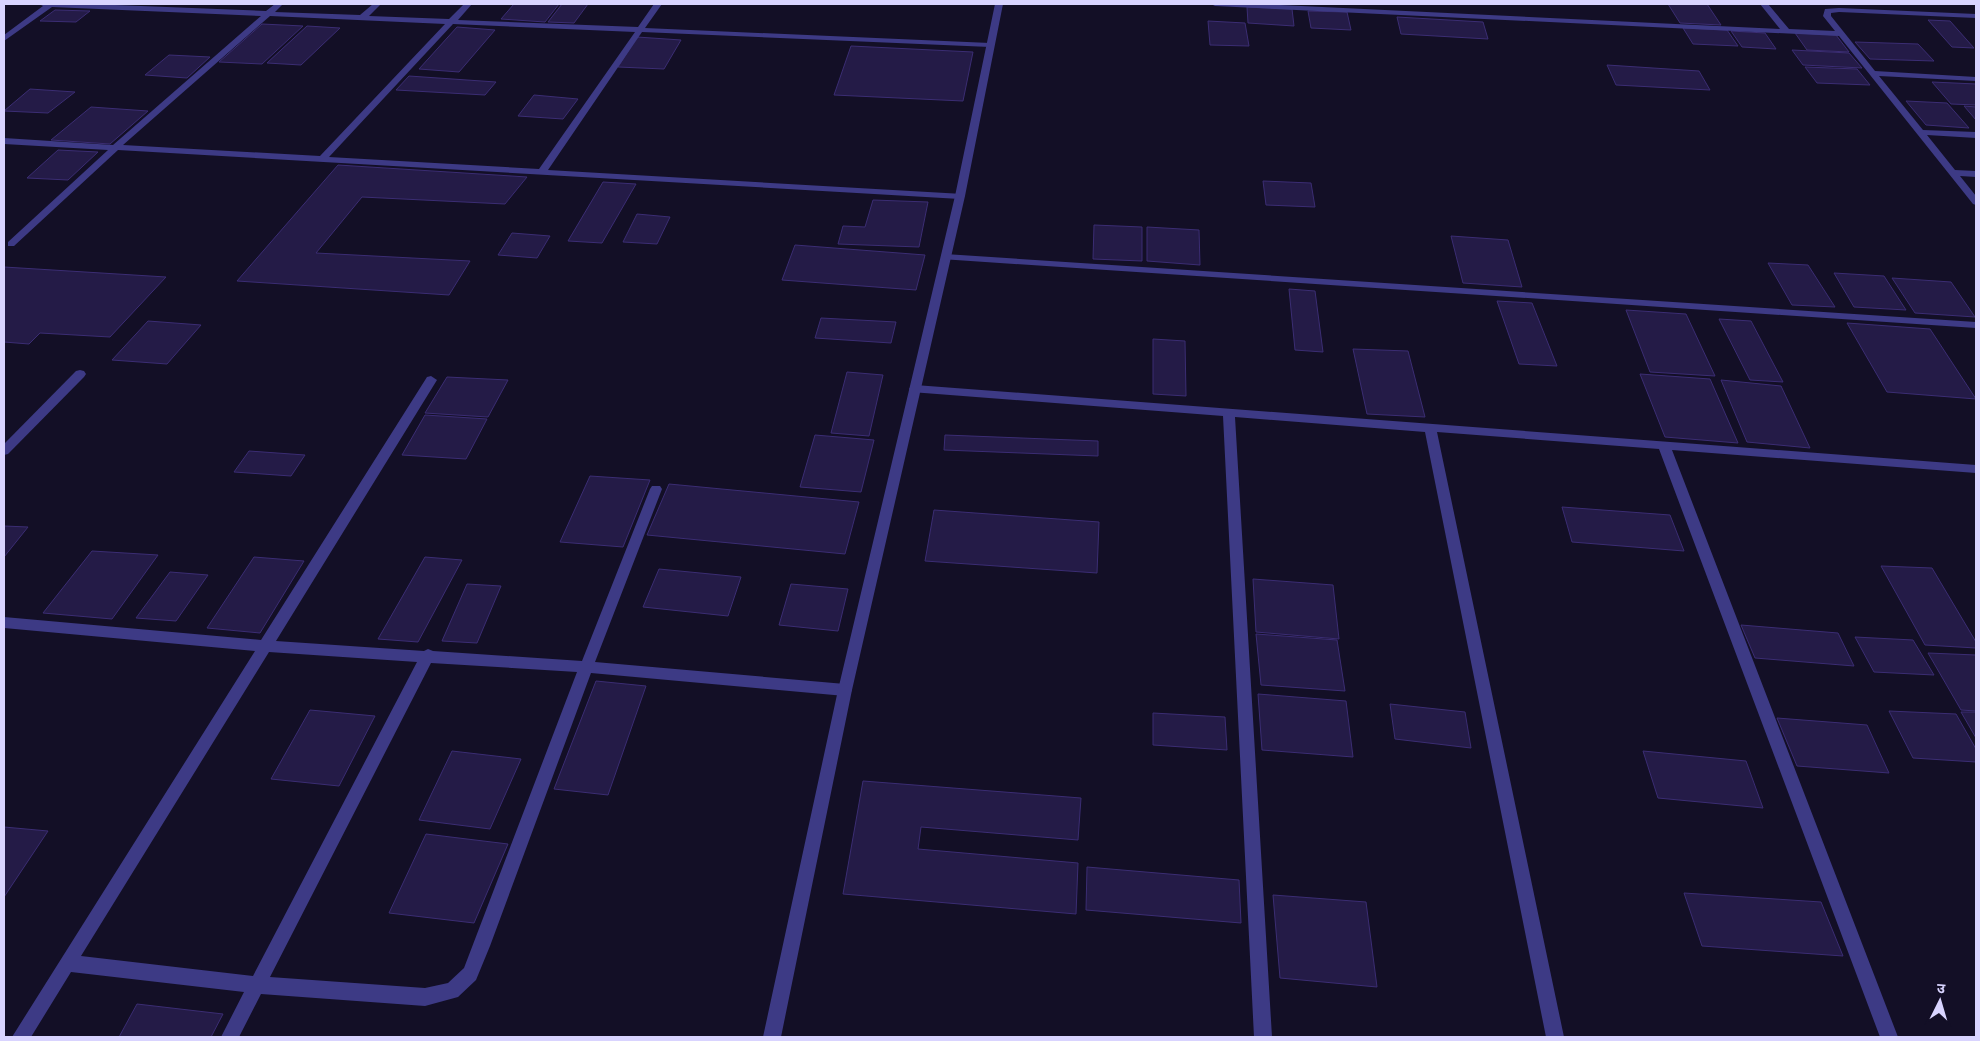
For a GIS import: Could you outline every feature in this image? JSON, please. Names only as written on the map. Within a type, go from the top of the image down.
[{"type":"street","points":[[43,4],[990,45]]},
{"type":"street","points":[[4,39],[51,4]]},
{"type":"street","points":[[11,244],[116,147],[279,4]]},
{"type":"street","points":[[361,19],[377,4]]},
{"type":"street","points":[[323,158],[468,4]]},
{"type":"street","points":[[542,171],[658,4]]},
{"type":"street","points":[[772,1037],[845,690],[960,196],[998,4]]},
{"type":"street","points":[[1215,4],[1842,34]]},
{"type":"street","points":[[1764,4],[1787,32]]},
{"type":"street","points":[[1976,16],[1828,11],[1828,16],[1872,73],[1976,202]]},
{"type":"street","points":[[1872,73],[1976,79]]},
{"type":"street","points":[[1919,132],[1976,135]]},
{"type":"street","points":[[4,141],[960,196]]},
{"type":"street","points":[[1953,173],[1976,174]]},
{"type":"street","points":[[945,257],[1976,325]]},
{"type":"street","points":[[4,451],[80,374]]},
{"type":"street","points":[[21,1037],[431,380]]},
{"type":"street","points":[[915,389],[1976,470]]},
{"type":"street","points":[[1229,412],[1263,1037]]},
{"type":"street","points":[[1430,428],[1555,1037]]},
{"type":"street","points":[[1664,446],[1889,1037]]},
{"type":"street","points":[[67,963],[257,985],[425,997],[452,991],[470,974],[482,946],[586,666],[656,489]]},
{"type":"street","points":[[4,622],[266,646],[586,666],[845,690]]},
{"type":"street","points":[[230,1037],[428,655]]},
{"type":"building","points":[[514,4],[559,4],[545,22],[501,19]]},
{"type":"building","points":[[562,4],[588,4],[574,23],[548,22]]},
{"type":"building","points":[[1668,4],[1707,4],[1721,25],[1680,23]]},
{"type":"building","points":[[1247,7],[1292,9],[1294,26],[1248,23]]},
{"type":"building","points":[[55,10],[90,11],[76,22],[40,21]]},
{"type":"building","points":[[1308,11],[1347,12],[1351,30],[1311,28]]},
{"type":"building","points":[[1397,17],[1483,22],[1488,39],[1401,34]]},
{"type":"building","points":[[1928,20],[1950,21],[1974,48],[1952,47]]},
{"type":"building","points":[[1208,21],[1245,23],[1249,46],[1210,45]]},
{"type":"building","points":[[262,24],[303,26],[262,64],[219,62]]},
{"type":"building","points":[[307,26],[340,28],[301,65],[267,63]]},
{"type":"building","points":[[457,27],[495,30],[459,72],[419,69]]},
{"type":"building","points":[[1683,28],[1727,30],[1738,46],[1693,44]]},
{"type":"building","points":[[1731,31],[1765,33],[1776,49],[1742,47]]},
{"type":"building","points":[[1795,33],[1836,35],[1849,52],[1807,50]]},
{"type":"building","points":[[637,37],[681,40],[664,69],[618,67]]},
{"type":"building","points":[[1855,42],[1918,44],[1934,61],[1870,59]]},
{"type":"building","points":[[851,46],[973,52],[963,101],[834,95]]},
{"type":"building","points":[[1792,50],[1849,53],[1862,68],[1803,65]]},
{"type":"building","points":[[169,55],[210,57],[187,78],[145,75]]},
{"type":"building","points":[[1607,65],[1699,71],[1710,90],[1616,85]]},
{"type":"building","points":[[1805,67],[1857,69],[1870,85],[1817,83]]},
{"type":"building","points":[[409,76],[496,82],[485,95],[396,90]]},
{"type":"building","points":[[1932,82],[1976,84],[1976,105],[1951,104]]},
{"type":"building","points":[[30,89],[75,92],[48,113],[4,111]]},
{"type":"building","points":[[534,95],[578,99],[563,119],[518,116]]},
{"type":"building","points":[[1906,101],[1947,103],[1969,128],[1926,125]]},
{"type":"building","points":[[1964,106],[1976,107],[1976,120]]},
{"type":"building","points":[[91,107],[148,111],[110,144],[51,140]]},
{"type":"building","points":[[58,150],[98,152],[68,180],[27,178]]},
{"type":"building","points":[[338,165],[527,177],[505,204],[362,197],[316,253],[470,261],[449,295],[237,281]]},
{"type":"building","points":[[1263,181],[1311,183],[1315,207],[1266,205]]},
{"type":"building","points":[[603,182],[636,184],[602,243],[568,241]]},
{"type":"building","points":[[873,200],[928,202],[919,247],[838,244],[843,226],[865,227]]},
{"type":"building","points":[[637,214],[670,217],[657,244],[623,242]]},
{"type":"building","points":[[1094,225],[1142,227],[1142,261],[1093,259]]},
{"type":"building","points":[[1147,227],[1199,230],[1200,265],[1147,261]]},
{"type":"building","points":[[512,233],[550,236],[537,258],[498,255]]},
{"type":"building","points":[[1451,236],[1508,240],[1522,287],[1463,283]]},
{"type":"building","points":[[795,245],[925,255],[916,290],[782,280]]},
{"type":"building","points":[[1768,263],[1808,265],[1835,307],[1792,305]]},
{"type":"building","points":[[4,267],[166,277],[110,337],[40,333],[29,344],[4,342]]},
{"type":"building","points":[[1834,273],[1884,276],[1906,310],[1854,307]]},
{"type":"building","points":[[1892,278],[1951,282],[1975,317],[1915,313]]},
{"type":"building","points":[[1289,289],[1315,291],[1323,352],[1295,350]]},
{"type":"building","points":[[1497,301],[1532,303],[1557,366],[1519,364]]},
{"type":"building","points":[[1626,310],[1686,314],[1715,376],[1650,372]]},
{"type":"building","points":[[821,318],[896,322],[891,343],[815,338]]},
{"type":"building","points":[[1719,319],[1751,321],[1783,382],[1750,380]]},
{"type":"building","points":[[148,321],[201,325],[167,364],[112,360]]},
{"type":"building","points":[[1847,323],[1930,329],[1976,399],[1887,392]]},
{"type":"building","points":[[1153,339],[1185,341],[1186,396],[1153,394]]},
{"type":"building","points":[[1353,349],[1408,351],[1425,417],[1367,414]]},
{"type":"building","points":[[847,372],[883,375],[869,436],[831,433]]},
{"type":"building","points":[[1640,374],[1710,379],[1738,443],[1665,437]]},
{"type":"building","points":[[447,377],[508,380],[488,417],[425,413]]},
{"type":"building","points":[[1721,380],[1781,386],[1810,448],[1747,442]]},
{"type":"building","points":[[425,415],[487,419],[466,459],[402,455]]},
{"type":"building","points":[[815,435],[874,440],[861,492],[800,487]]},
{"type":"building","points":[[945,435],[1098,441],[1098,456],[944,450]]},
{"type":"building","points":[[249,451],[305,455],[291,476],[234,472]]},
{"type":"building","points":[[590,476],[650,480],[623,547],[560,542]]},
{"type":"building","points":[[669,484],[859,502],[845,554],[647,535]]},
{"type":"building","points":[[1562,507],[1670,515],[1684,551],[1572,542]]},
{"type":"building","points":[[934,510],[1099,522],[1097,573],[925,561]]},
{"type":"building","points":[[4,526],[28,527],[4,557]]},
{"type":"building","points":[[92,551],[158,555],[112,619],[43,613]]},
{"type":"building","points":[[254,557],[304,561],[260,633],[207,628]]},
{"type":"building","points":[[425,557],[462,560],[418,642],[378,639]]},
{"type":"building","points":[[1881,566],[1932,568],[1976,642],[1976,648],[1925,645]]},
{"type":"building","points":[[659,569],[741,577],[728,616],[643,607]]},
{"type":"building","points":[[170,572],[208,575],[176,621],[136,618]]},
{"type":"building","points":[[1253,579],[1333,585],[1339,639],[1256,632]]},
{"type":"building","points":[[467,584],[501,586],[477,643],[442,641]]},
{"type":"building","points":[[791,584],[848,589],[838,631],[779,625]]},
{"type":"building","points":[[1741,625],[1838,633],[1854,666],[1755,658]]},
{"type":"building","points":[[1256,634],[1337,640],[1345,691],[1261,685]]},
{"type":"building","points":[[1855,637],[1913,640],[1934,675],[1874,672]]},
{"type":"building","points":[[1928,653],[1976,655],[1976,711],[1961,710]]},
{"type":"building","points":[[596,681],[646,686],[608,795],[554,789]]},
{"type":"building","points":[[1258,694],[1346,701],[1353,757],[1262,750]]},
{"type":"building","points":[[1390,704],[1465,712],[1471,748],[1395,739]]},
{"type":"building","points":[[310,710],[375,716],[339,786],[271,779]]},
{"type":"building","points":[[1889,711],[1956,714],[1976,749],[1976,762],[1913,758]]},
{"type":"building","points":[[1961,712],[1976,712],[1976,738]]},
{"type":"building","points":[[1153,713],[1225,717],[1227,750],[1153,745]]},
{"type":"building","points":[[1777,718],[1867,725],[1889,773],[1797,766]]},
{"type":"building","points":[[452,751],[521,759],[490,829],[419,820]]},
{"type":"building","points":[[1643,751],[1746,761],[1763,808],[1658,798]]},
{"type":"building","points":[[863,781],[1081,798],[1078,840],[921,827],[918,849],[1078,863],[1076,914],[843,894]]},
{"type":"building","points":[[4,827],[48,831],[4,897]]},
{"type":"building","points":[[426,834],[508,844],[474,923],[389,913]]},
{"type":"building","points":[[1087,867],[1239,880],[1241,923],[1086,910]]},
{"type":"building","points":[[1684,893],[1821,902],[1843,956],[1702,946]]},
{"type":"building","points":[[1273,895],[1366,902],[1377,987],[1280,978]]},
{"type":"building","points":[[137,1004],[223,1014],[211,1037],[119,1037]]}]
